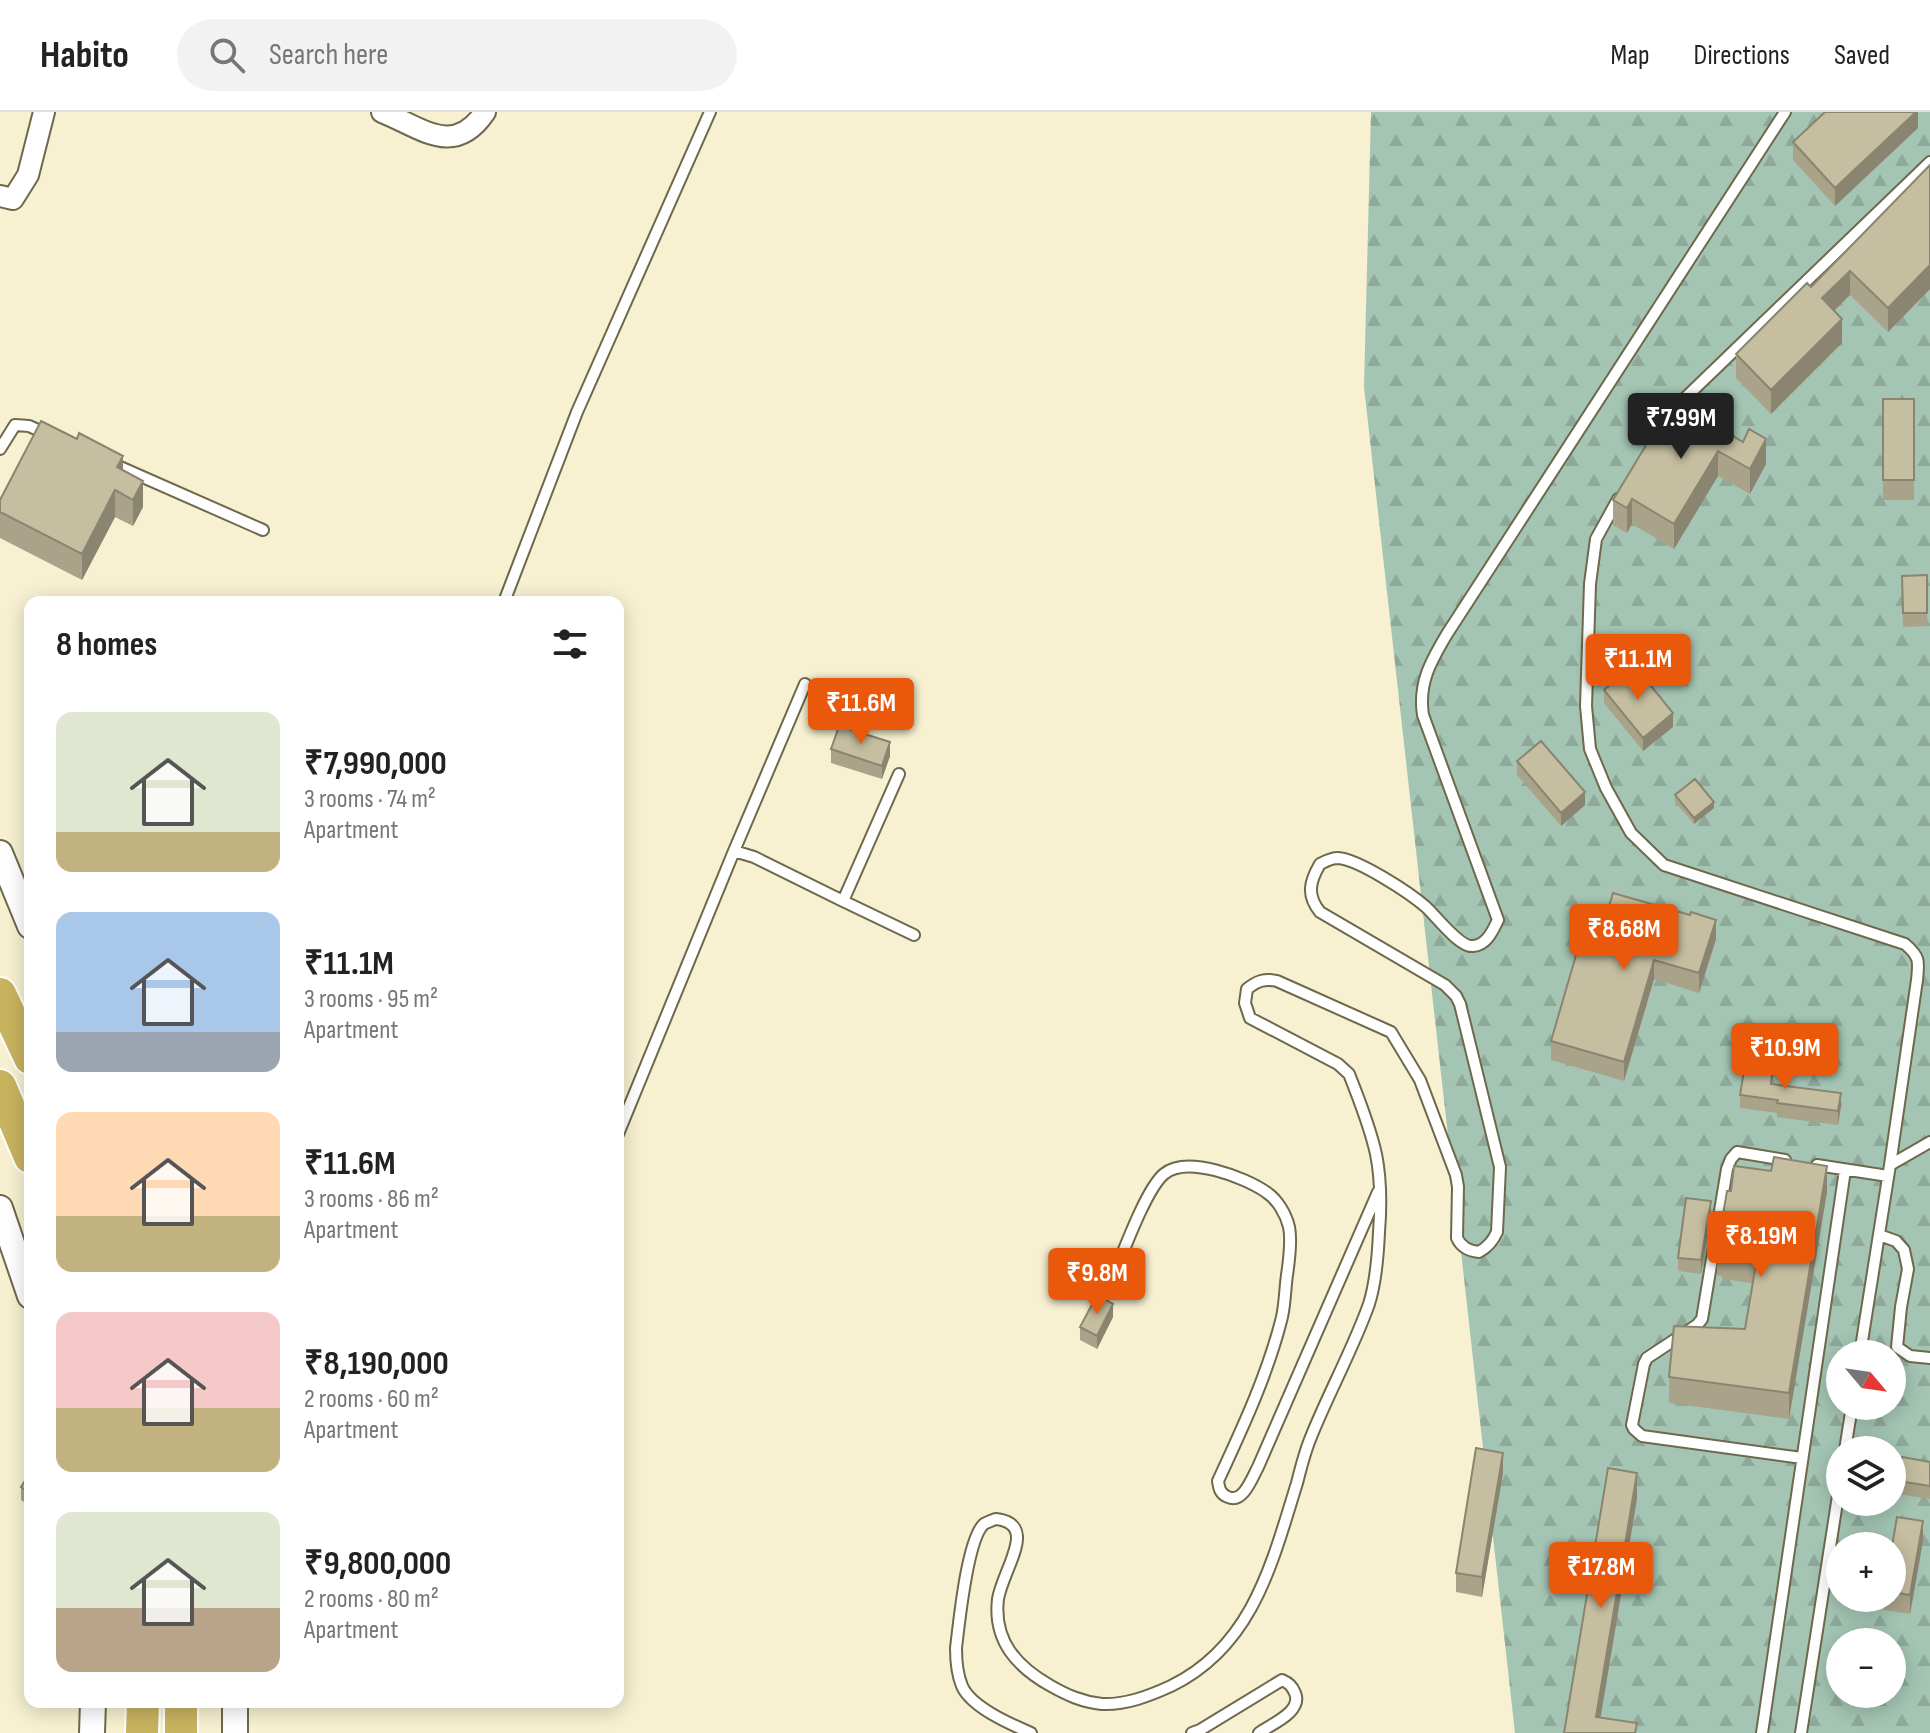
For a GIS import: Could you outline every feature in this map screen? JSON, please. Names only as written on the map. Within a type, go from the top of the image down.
[{"type":"highway","points":[[0,994],[24,1045]]},
{"type":"highway","points":[[0,1086],[24,1143]]},
{"type":"highway","points":[[142,1733],[143,1708]]},
{"type":"highway","points":[[181,1708],[181,1733]]},
{"type":"street","points":[[0,196],[13,199],[28,175],[44,112]]},
{"type":"street","points":[[382,112],[440,138],[453,138],[466,133],[485,112]]},
{"type":"street","points":[[0,853],[24,911]]},
{"type":"street","points":[[0,1208],[24,1278]]},
{"type":"street","points":[[92,1733],[93,1708]]},
{"type":"street","points":[[235,1708],[235,1733]]},
{"type":"lane","points":[[506,596],[577,412],[710,112]]},
{"type":"lane","points":[[1031,1733],[976,1703],[962,1685],[956,1648],[968,1565],[980,1530],[996,1519],[1011,1524],[1016,1530],[1018,1540],[998,1603],[1001,1630],[1013,1657],[1034,1676],[1071,1697],[1099,1704],[1123,1703],[1145,1697],[1190,1677],[1229,1641],[1260,1591],[1272,1565],[1310,1440],[1370,1301],[1379,1233],[1376,1153],[1349,1074],[1338,1064],[1250,1018],[1245,1003],[1247,989],[1255,983],[1271,979],[1391,1032],[1420,1080],[1456,1175],[1459,1242],[1465,1248],[1479,1252],[1489,1245],[1497,1232],[1500,1167],[1456,996],[1445,985],[1320,912],[1313,904],[1311,885],[1320,864],[1342,858],[1379,875],[1423,904],[1463,944],[1472,947],[1481,943],[1494,929],[1498,920],[1423,715],[1421,694],[1428,669],[1463,608],[1785,112]]},
{"type":"lane","points":[[1668,422],[1684,399],[1930,162]]},
{"type":"lane","points":[[0,449],[15,425],[20,424],[64,442]]},
{"type":"lane","points":[[107,461],[263,530]]},
{"type":"lane","points":[[1622,491],[1596,539],[1590,584],[1586,706],[1590,749],[1606,788],[1631,833],[1664,865],[1905,944],[1919,961],[1862,1340]]},
{"type":"lane","points":[[624,1119],[805,684]]},
{"type":"lane","points":[[843,901],[899,774]]},
{"type":"lane","points":[[734,851],[754,857],[914,935]]},
{"type":"lane","points":[[1802,1458],[1642,1436],[1632,1425],[1644,1364],[1647,1358],[1702,1319],[1727,1169],[1737,1152],[1845,1170],[1889,1170],[1930,1142]]},
{"type":"lane","points":[[1113,1277],[1148,1195],[1167,1171],[1200,1166],[1268,1193],[1281,1207],[1289,1228],[1289,1260],[1282,1316],[1262,1379],[1218,1481],[1219,1490],[1233,1499],[1241,1496],[1258,1467],[1379,1190]]},
{"type":"lane","points":[[1762,1733],[1845,1170]]},
{"type":"lane","points":[[1879,1235],[1896,1241],[1904,1250],[1908,1269],[1897,1347],[1910,1356],[1930,1358]]},
{"type":"lane","points":[[1801,1733],[1835,1516]]},
{"type":"lane","points":[[1192,1733],[1282,1680],[1288,1683],[1297,1700],[1294,1709],[1259,1733]]},
{"type":"green space","points":[[1371,112],[1930,112],[1930,1733],[1515,1733],[1364,387]]},
{"type":"building","points":[[1825,112],[1916,112],[1835,188],[1793,142]]},
{"type":"building","points":[[1930,165],[1930,265],[1888,308],[1850,271],[1822,298],[1842,319],[1771,390],[1736,354],[1807,283],[1811,287]]},
{"type":"building","points":[[1883,399],[1914,399],[1914,480],[1883,480]]},
{"type":"building","points":[[1675,401],[1743,442],[1749,429],[1766,439],[1750,469],[1718,451],[1674,524],[1632,499],[1627,508],[1613,500]]},
{"type":"building","points":[[41,421],[77,439],[79,433],[123,456],[117,467],[143,481],[133,500],[115,490],[82,554],[0,512],[0,500]]},
{"type":"building","points":[[1927,575],[1927,613],[1903,613],[1902,576]]},
{"type":"building","points":[[1634,665],[1673,713],[1643,738],[1604,690]]},
{"type":"building","points":[[839,726],[890,742],[882,766],[831,749]]},
{"type":"building","points":[[1541,741],[1585,792],[1561,813],[1517,761]]},
{"type":"building","points":[[1695,779],[1714,802],[1694,818],[1675,795]]},
{"type":"building","points":[[1613,893],[1716,920],[1699,973],[1654,960],[1624,1062],[1551,1041],[1586,921],[1603,926]]},
{"type":"building","points":[[1745,1065],[1773,1069],[1771,1084],[1841,1093],[1838,1111],[1740,1095]]},
{"type":"building","points":[[1774,1157],[1827,1166],[1789,1393],[1669,1377],[1674,1326],[1745,1329],[1757,1258],[1722,1254],[1723,1250],[1717,1250],[1734,1166],[1771,1171]]},
{"type":"building","points":[[1686,1198],[1711,1201],[1701,1260],[1678,1258]]},
{"type":"building","points":[[1097,1295],[1113,1304],[1097,1336],[1080,1327]]},
{"type":"building","points":[[1476,1448],[1503,1453],[1482,1577],[1456,1573]]},
{"type":"building","points":[[1906,1458],[1930,1462],[1930,1486],[1906,1482]]},
{"type":"building","points":[[1608,1468],[1637,1473],[1596,1717],[1637,1723],[1635,1733],[1564,1733]]},
{"type":"building","points":[[1897,1517],[1923,1521],[1910,1595],[1906,1594],[1906,1532],[1894,1532]]}]
